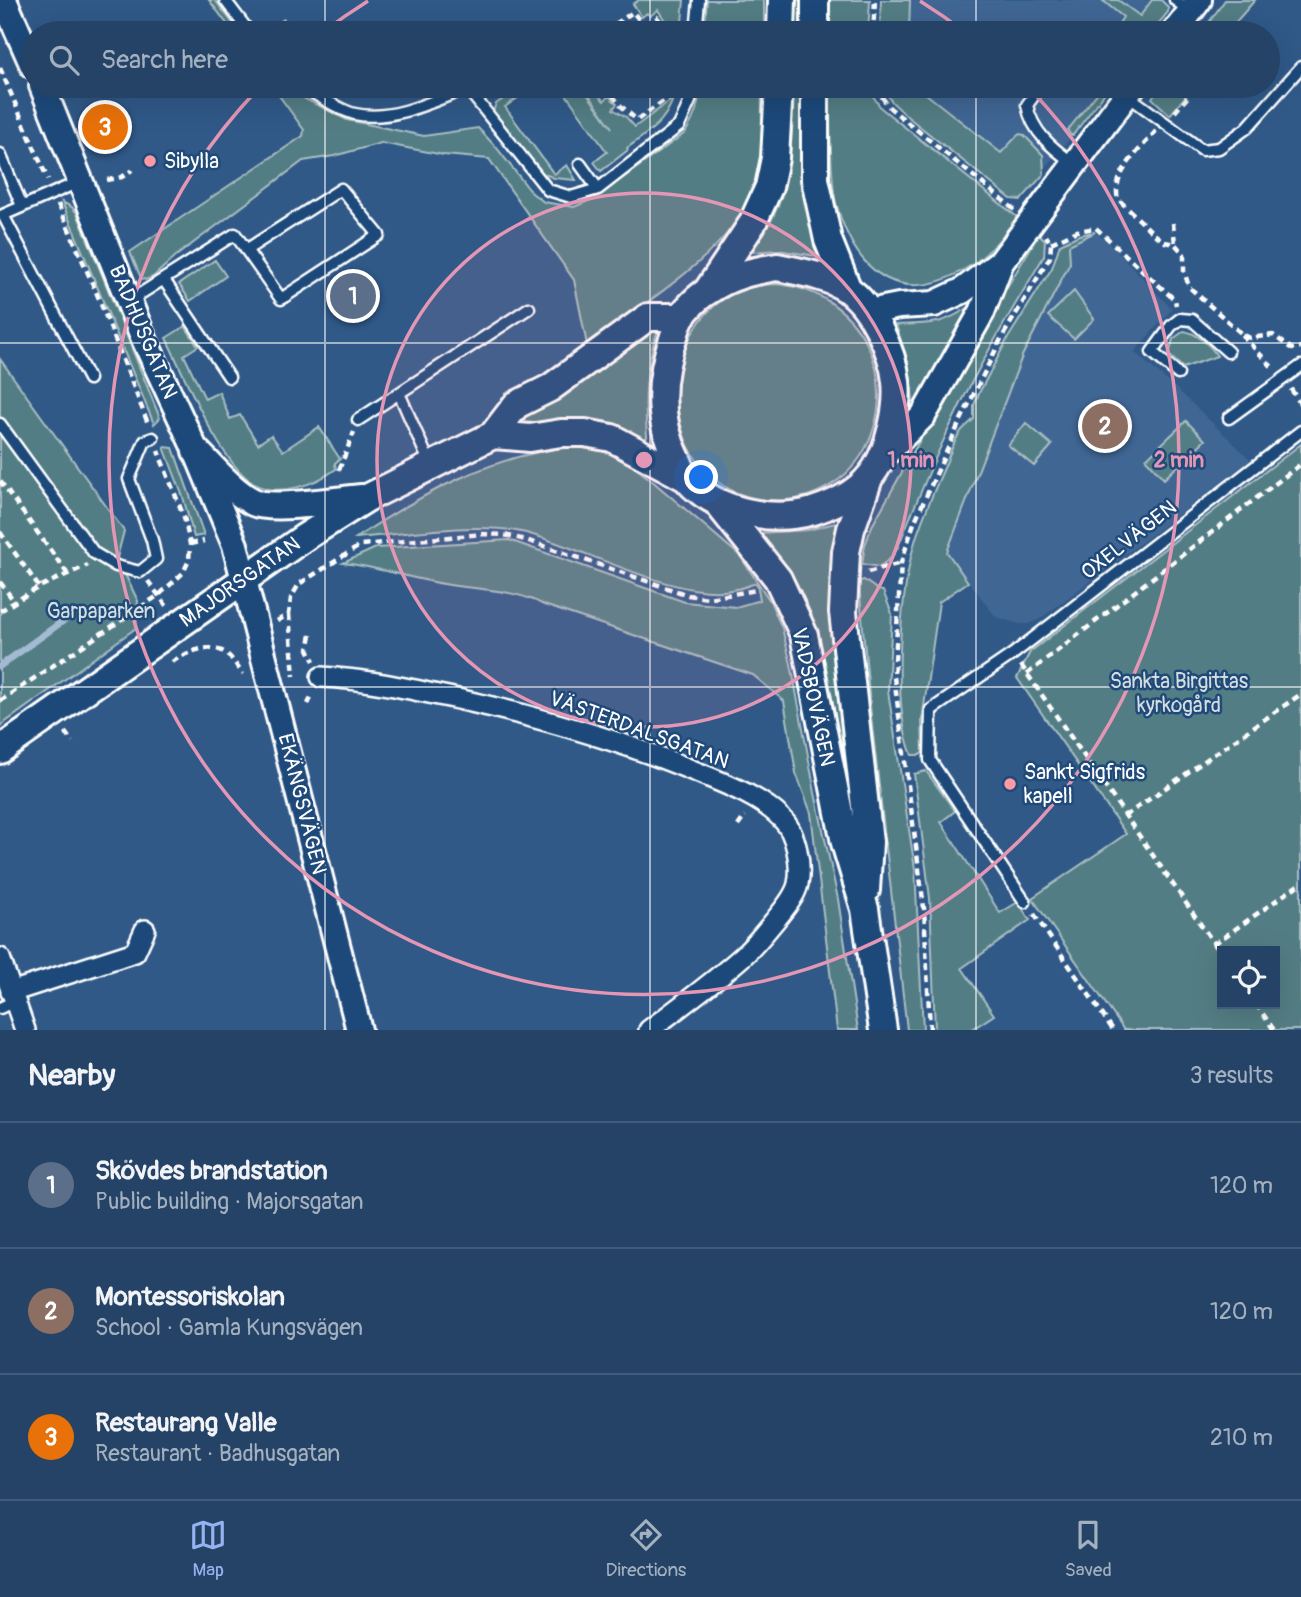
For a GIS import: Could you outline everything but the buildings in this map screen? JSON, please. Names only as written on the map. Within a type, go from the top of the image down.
[{"type":"main road","points":[[781,21],[782,0]]},
{"type":"main road","points":[[815,0],[815,21]]},
{"type":"main road","points":[[707,291],[739,274],[777,267],[814,274],[848,290],[869,312],[887,346],[896,382],[894,414],[886,453],[869,481],[836,504],[798,515],[758,514],[719,505],[686,478],[667,439],[661,397],[667,355],[681,317],[707,291],[752,224],[769,187],[775,158],[778,98]]},
{"type":"main road","points":[[815,98],[815,179],[828,240],[848,290]]},
{"type":"main road","name":"MAJORSGATAN","points":[[0,750],[245,578],[367,498],[430,464],[493,435],[516,405],[550,388],[648,317],[681,317]]},
{"type":"main road","name":"MAJORSGATAN","points":[[493,435],[530,438],[561,433],[585,433],[612,438],[686,478]]},
{"type":"main road","points":[[196,451],[229,484],[255,503],[273,507],[367,498]]},
{"type":"main road","name":"VADSBOVÄGEN","points":[[866,909],[869,842],[843,612],[846,552],[851,529],[869,481]]},
{"type":"main road","name":"VADSBOVÄGEN","points":[[719,505],[778,579],[804,635],[845,843],[866,909],[883,1030]]},
{"type":"street","points":[[4,0],[21,39]]},
{"type":"street","points":[[1180,21],[1188,4]]},
{"type":"street","name":"BADHUSGATAN","points":[[47,98],[144,339],[229,529],[245,578]]},
{"type":"street","points":[[886,453],[923,416],[982,312],[1001,262],[1123,98]]},
{"type":"street","points":[[869,312],[900,306],[934,304],[962,291],[1001,262]]},
{"type":"street","name":"EKÄNGSVÄGEN","points":[[245,578],[359,1030]]},
{"type":"street","name":"VÄSTERDALSGATAN","points":[[321,677],[356,679],[442,695],[577,728],[671,761],[723,783],[782,818],[789,827],[799,869],[795,892],[746,954],[649,1030]]},
{"type":"street","points":[[7,993],[135,952],[145,930]]},
{"type":"street","points":[[0,958],[7,993],[25,1030]]},
{"type":"lane","points":[[225,0],[241,21]]},
{"type":"lane","points":[[697,21],[699,0]]},
{"type":"lane","points":[[1280,91],[1301,67]]},
{"type":"lane","points":[[324,98],[352,113],[369,116],[398,111],[437,98]]},
{"type":"lane","points":[[475,98],[548,190],[571,197],[598,189],[679,126],[690,98]]},
{"type":"lane","points":[[1032,98],[1027,105],[1029,117],[1045,141],[1074,163]]},
{"type":"lane","points":[[1140,98],[1164,123],[1202,150],[1219,148],[1247,128],[1274,98]]},
{"type":"lane","points":[[0,154],[22,206]]},
{"type":"lane","points":[[580,163],[598,189]]},
{"type":"lane","points":[[81,181],[3,215],[89,379]]},
{"type":"lane","points":[[129,301],[235,234],[246,250],[281,299],[379,236],[341,189],[246,250]]},
{"type":"lane","points":[[164,280],[229,377]]},
{"type":"lane","points":[[358,420],[529,308]]},
{"type":"lane","points":[[1178,374],[1152,352],[1171,326],[1180,319],[1192,320],[1228,352]]},
{"type":"lane","points":[[1230,418],[1301,366]]},
{"type":"lane","points":[[399,393],[430,464]]},
{"type":"lane","points":[[0,424],[94,553],[116,566],[140,572],[156,559],[152,540],[129,479],[145,441],[153,438]]},
{"type":"lane","name":"OXELVÄGEN","points":[[1025,902],[930,760],[931,710],[1013,654],[1301,431]]},
{"type":"path","points":[[874,21],[875,0]]},
{"type":"path","points":[[620,21],[633,12],[640,21]]},
{"type":"path","points":[[656,16],[660,21]]},
{"type":"path","points":[[0,68],[97,294],[184,517],[190,544],[189,560],[183,573],[159,595],[0,701]]},
{"type":"path","points":[[616,98],[637,120],[667,98]]},
{"type":"path","points":[[882,98],[890,108],[1021,214]]},
{"type":"path","points":[[1175,244],[1165,242],[1154,234],[1124,206],[1116,191],[1124,170],[1186,98]]},
{"type":"path","points":[[89,134],[109,119]]},
{"type":"path","points":[[107,180],[122,177],[132,170]]},
{"type":"path","points":[[1173,223],[1175,244],[1184,254],[1184,271],[1189,287],[1242,334],[1250,338],[1273,335],[1292,349],[1301,347]]},
{"type":"path","points":[[1051,243],[1077,232],[1096,228],[1175,300],[1180,319]]},
{"type":"path","points":[[930,1030],[924,908],[894,677],[901,564],[914,523],[958,426],[1001,338],[1050,257],[1051,243],[1043,231]]},
{"type":"path","points":[[339,470],[358,420]]},
{"type":"path","points":[[1027,674],[1301,464]]},
{"type":"path","points":[[0,481],[67,573]]},
{"type":"path","points":[[0,532],[39,587]]},
{"type":"path","points":[[282,617],[289,614],[291,598],[299,584],[361,545],[483,534],[526,540],[688,594],[708,598],[758,590]]},
{"type":"path","points":[[190,544],[204,541]]},
{"type":"path","points":[[0,611],[67,573],[105,560]]},
{"type":"path","points":[[864,573],[901,564]]},
{"type":"path","points":[[309,570],[312,576]]},
{"type":"path","points":[[0,582],[14,601]]},
{"type":"path","points":[[159,595],[167,608]]},
{"type":"path","points":[[193,645],[195,649],[210,648],[227,653]]},
{"type":"path","points":[[1013,654],[1217,948]]},
{"type":"path","points":[[1125,816],[1301,694]]},
{"type":"path","points":[[65,731],[72,742]]},
{"type":"path","points":[[1214,944],[1301,883]]},
{"type":"path","points":[[1025,902],[1113,1030]]},
{"type":"path","points":[[1259,1009],[1274,1030]]},
{"type":"shaded area","points":[[910,0],[1102,0],[1124,17],[1123,21],[909,21]]},
{"type":"shaded area","points":[[1118,0],[1152,0],[1141,16]]},
{"type":"shaded area","points":[[931,98],[1093,98],[1068,130],[1070,135],[1073,135],[1044,169],[1043,155],[1024,135],[1017,136],[1001,153]]},
{"type":"shaded area","points":[[1095,232],[1113,247],[1172,309],[1134,352],[1251,460],[1040,619],[1029,624],[1019,624],[996,617],[947,553],[1023,354],[1070,263],[1069,245]]},
{"type":"green space","points":[[209,0],[215,0],[231,21],[225,21]]},
{"type":"green space","points":[[639,0],[684,0],[682,21],[665,21],[658,10],[650,16],[647,13],[642,17],[633,4]]},
{"type":"green space","points":[[707,0],[764,0],[764,21],[705,21]]},
{"type":"green space","points":[[796,0],[802,0],[802,21],[795,21]]},
{"type":"green space","points":[[828,0],[870,0],[869,21],[828,21]]},
{"type":"green space","points":[[881,0],[910,0],[909,21],[880,21]]},
{"type":"green space","points":[[1102,0],[1118,0],[1140,16],[1152,0],[1161,0],[1168,7],[1168,12],[1161,21],[1120,21],[1123,17]]},
{"type":"green space","points":[[1225,0],[1255,0],[1237,21],[1210,21]]},
{"type":"green space","points":[[281,98],[304,98],[347,120],[424,136],[478,128],[532,193],[544,202],[574,207],[595,198],[685,133],[699,98],[762,98],[759,167],[752,193],[740,215],[724,237],[680,278],[587,345],[574,280],[489,159],[444,155],[381,143],[303,161],[176,256],[153,277],[145,280],[141,278],[130,252],[303,136],[304,130]]},
{"type":"green space","points":[[504,98],[518,98],[505,107],[554,174],[567,165],[576,180],[554,178],[542,173],[493,111],[496,104]]},
{"type":"green space","points":[[569,98],[590,98],[612,128],[591,98],[601,98],[604,101],[611,98],[617,104],[613,109],[635,127],[673,98],[659,123],[601,171],[594,162],[607,152]]},
{"type":"green space","points":[[794,98],[803,98],[823,257],[777,250],[753,252],[751,249],[768,226],[780,202],[792,136]]},
{"type":"green space","points":[[829,98],[874,98],[881,108],[1017,217],[986,254],[973,264],[948,278],[925,284],[905,284],[887,278],[870,267],[857,250],[845,229],[835,199]]},
{"type":"green space","points":[[889,98],[931,98],[1001,153],[1017,136],[1024,135],[1043,155],[1044,174],[1021,200],[1011,199]]},
{"type":"green space","points":[[1093,98],[1101,98],[1073,135],[1070,135],[1068,130]]},
{"type":"green space","points":[[1152,98],[1184,98],[1170,115]]},
{"type":"green space","points":[[62,202],[77,213],[160,418],[154,424]]},
{"type":"green space","points":[[1095,232],[1069,245],[1070,263],[1023,354],[947,552],[968,582],[939,602],[922,720],[923,752],[920,755],[912,755],[905,733],[902,707],[900,647],[910,560],[919,529],[957,438],[974,419],[974,405],[979,393],[1008,338],[1052,268],[1060,244],[1079,235]]},
{"type":"green space","points":[[1039,234],[1045,240],[1044,256],[958,409],[897,549],[891,558],[879,567],[862,564],[872,526],[983,327]]},
{"type":"green space","points":[[215,260],[226,276],[190,301],[179,284]]},
{"type":"green space","points":[[773,284],[804,290],[830,302],[851,321],[867,344],[876,370],[879,398],[874,428],[861,456],[847,473],[818,492],[786,500],[742,495],[710,475],[688,445],[678,409],[679,372],[691,336],[713,307],[747,288]]},
{"type":"green space","points":[[1074,291],[1094,319],[1074,339],[1048,316]]},
{"type":"green space","points":[[971,308],[914,408],[908,363],[896,325],[941,321]]},
{"type":"green space","points":[[185,326],[198,346],[184,355],[205,399],[219,392],[230,419],[240,415],[258,444],[271,435],[283,451],[319,427],[340,459],[335,463],[336,469],[308,484],[275,490],[255,484],[242,473],[216,439],[166,338]]},
{"type":"green space","points":[[656,327],[658,330],[646,383],[645,439],[606,424],[529,426],[523,422],[523,416]]},
{"type":"green space","points":[[1184,331],[1203,340],[1217,356],[1183,368],[1169,355],[1173,339]]},
{"type":"green space","name":"Garpaparken","points":[[0,359],[124,531],[117,558],[138,601],[136,628],[0,726]]},
{"type":"green space","points":[[1186,421],[1205,440],[1164,479],[1146,459]]},
{"type":"green space","points":[[1026,423],[1052,445],[1034,466],[1008,445]]},
{"type":"green space","name":"Sankta Birgittas kyrkogård","points":[[1301,444],[1301,1030],[1124,1030],[1032,898],[1126,834],[1017,678],[1030,652]]},
{"type":"green space","points":[[164,447],[173,448],[204,535],[194,537],[183,497]]},
{"type":"green space","points":[[574,447],[599,450],[622,458],[650,479],[740,556],[770,601],[782,628],[791,664],[838,899],[858,1030],[837,1030],[811,813],[796,773],[784,701],[753,675],[521,596],[444,584],[343,563],[376,548],[509,540],[685,602],[736,607],[760,600],[757,583],[731,590],[709,591],[684,587],[657,580],[526,533],[464,528],[356,538],[406,506],[460,478],[516,458]]},
{"type":"green space","points":[[835,523],[839,527],[830,569],[830,614],[853,817],[849,810],[831,690],[816,630],[792,575],[759,533],[808,530]]},
{"type":"green space","points":[[864,580],[883,591],[892,614],[888,691],[915,869],[923,1030],[907,1030],[871,716],[860,595],[860,581]]},
{"type":"green space","points":[[926,771],[955,811],[941,822],[1000,913],[1018,902],[1030,920],[962,968],[994,1015],[971,1030],[935,1030],[930,898],[914,774]]},
{"type":"waterway","points":[[0,666],[70,616]]},
{"type":"place","name":"Restaurang Valle","points":[[105,127]]},
{"type":"place","name":"Sibylla","points":[[150,161]]},
{"type":"place","name":"Skövdes brandstation","points":[[353,296]]},
{"type":"place","name":"Montessoriskolan","points":[[1105,426]]},
{"type":"place","name":"Sankt Sigfrids kapell","points":[[1010,784]]}]
